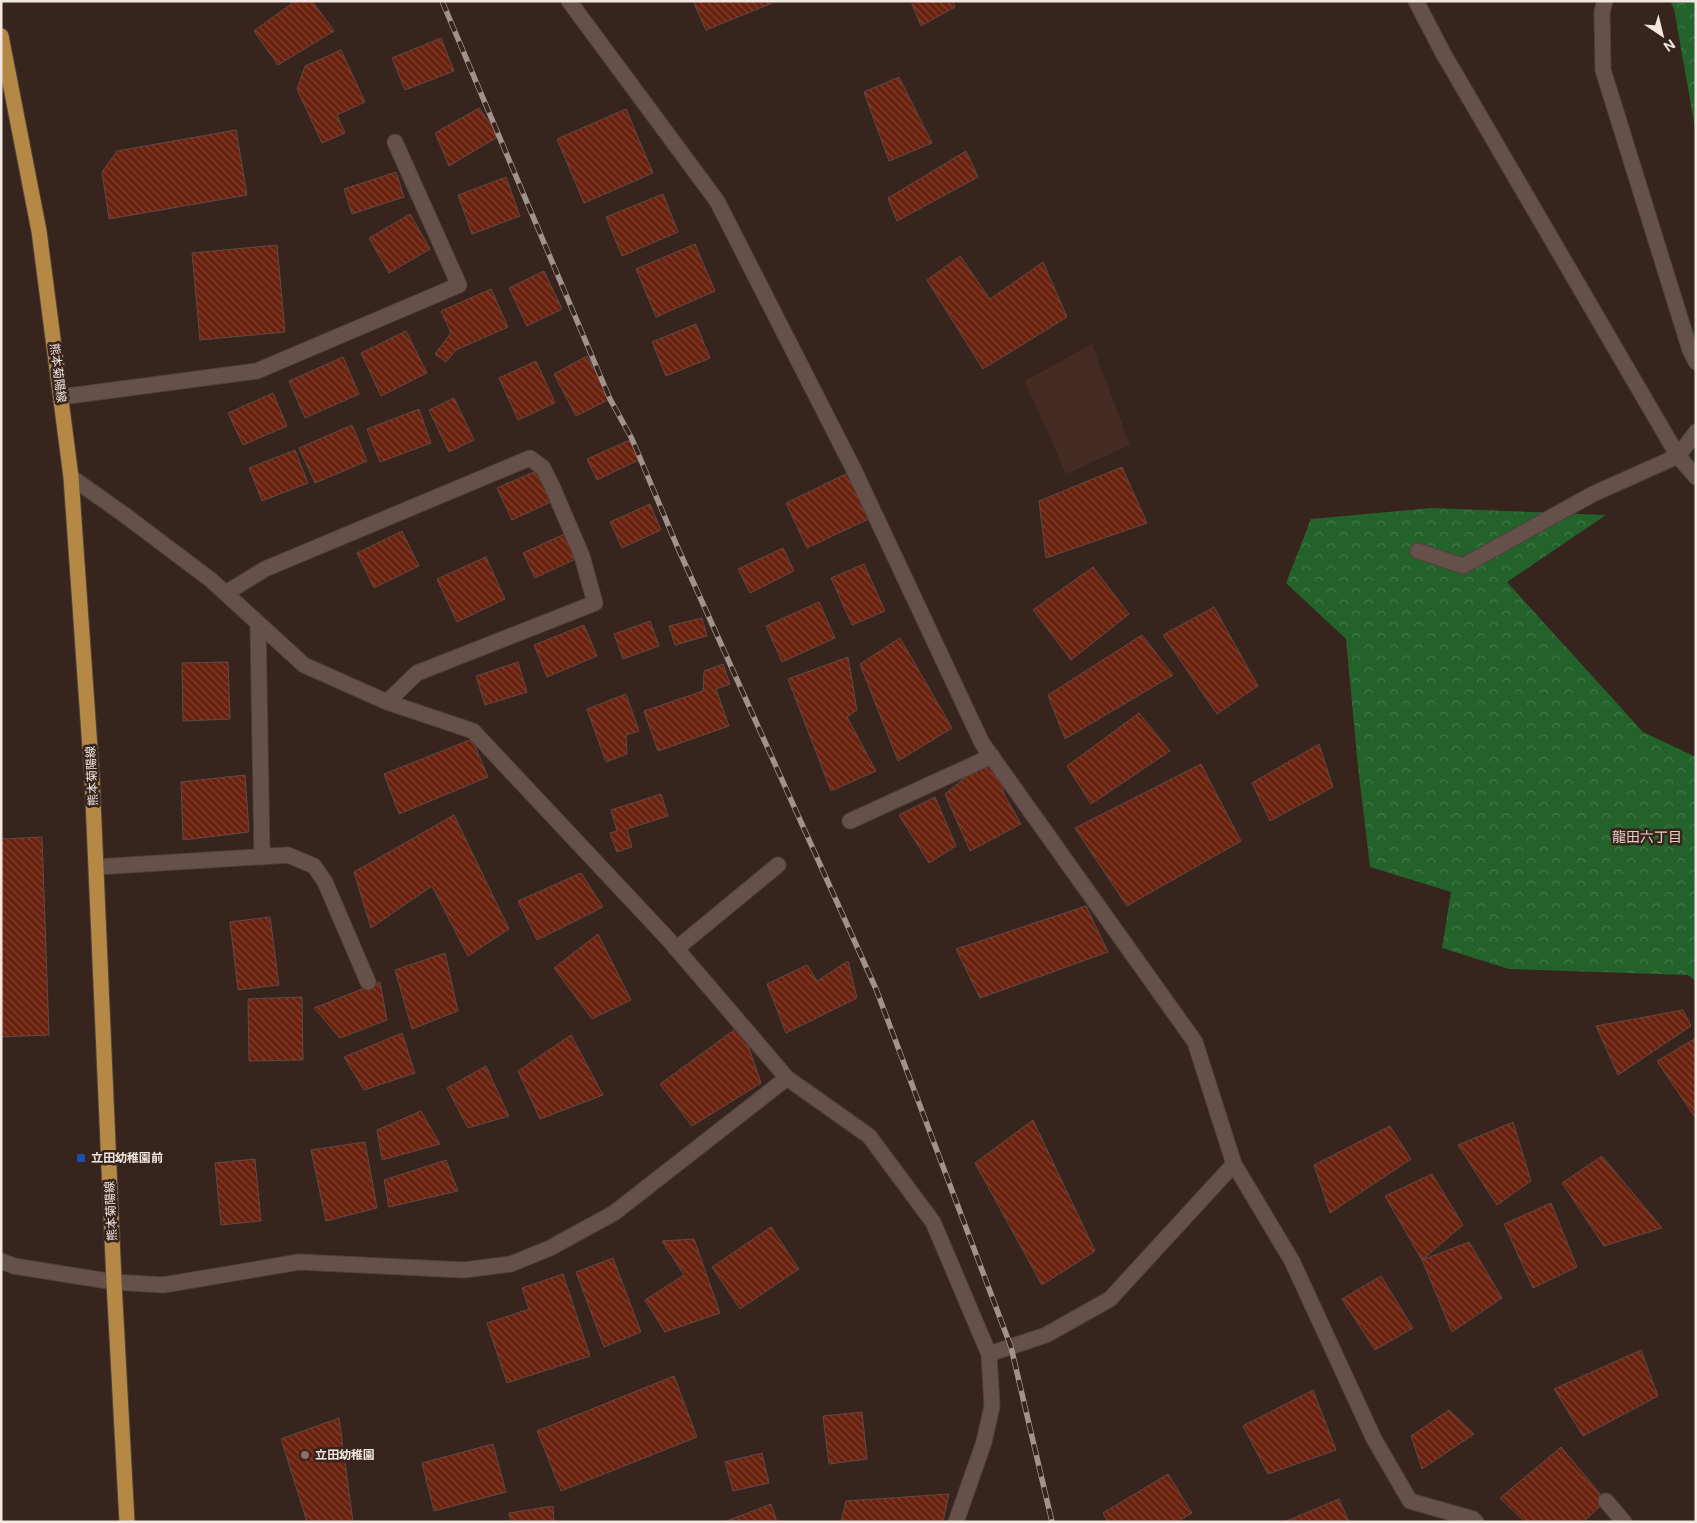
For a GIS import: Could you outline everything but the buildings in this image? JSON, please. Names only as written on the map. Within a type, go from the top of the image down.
[{"type":"main road","name":"熊本菊陽線","points":[[1,36],[39,231],[71,477],[92,777],[114,1282],[127,1522]]},
{"type":"street","points":[[569,1],[717,201],[854,470],[982,743],[1195,1042],[1234,1164],[1292,1261],[1374,1439],[1410,1502],[1442,1509],[1473,1519],[1476,1522]]},
{"type":"street","points":[[1416,1],[1443,53],[1678,456],[1696,477]]},
{"type":"street","points":[[1605,1],[1602,12],[1603,70],[1690,350],[1696,362]]},
{"type":"street","points":[[61,397],[257,371],[459,285],[395,142]]},
{"type":"street","points":[[1418,551],[1463,566],[1593,494],[1678,456],[1696,432]]},
{"type":"street","points":[[226,593],[265,569],[530,458],[543,468],[552,486],[582,556],[595,603],[417,673],[387,702]]},
{"type":"street","points":[[71,477],[211,580],[304,665],[387,702],[472,731],[676,949],[787,1078],[869,1136],[933,1222],[989,1354],[992,1406],[984,1442],[956,1522]]},
{"type":"street","points":[[258,624],[262,857]]},
{"type":"street","points":[[850,820],[992,756]]},
{"type":"street","points":[[96,866],[288,855],[314,866],[325,882],[368,982]]},
{"type":"street","points":[[676,949],[778,865]]},
{"type":"street","points":[[1,1261],[14,1266],[114,1282],[163,1285],[299,1262],[464,1270],[511,1264],[550,1248],[614,1213],[787,1078]]},
{"type":"street","points":[[989,1354],[1046,1335],[1110,1298],[1234,1164]]},
{"type":"street","points":[[1606,1501],[1624,1522]]},
{"type":"shaded area","points":[[1092,344],[1130,445],[1066,474],[1025,381]]},
{"type":"green space","points":[[1670,1],[1696,1],[1696,134],[1674,9]]},
{"type":"green space","points":[[1432,508],[1606,515],[1507,582],[1643,732],[1696,757],[1696,981],[1688,975],[1509,969],[1442,948],[1451,892],[1370,867],[1346,639],[1286,583],[1311,519]]},
{"type":"railway","points":[[442,1],[610,399],[632,439],[677,546],[876,989],[1011,1347],[1052,1522]]},
{"type":"place","name":"立田幼稚園前","points":[[81,1158]]},
{"type":"place","name":"立田幼稚園","points":[[305,1455]]},
{"type":"district","name":"龍田六丁目","points":[[1647,837]]}]
